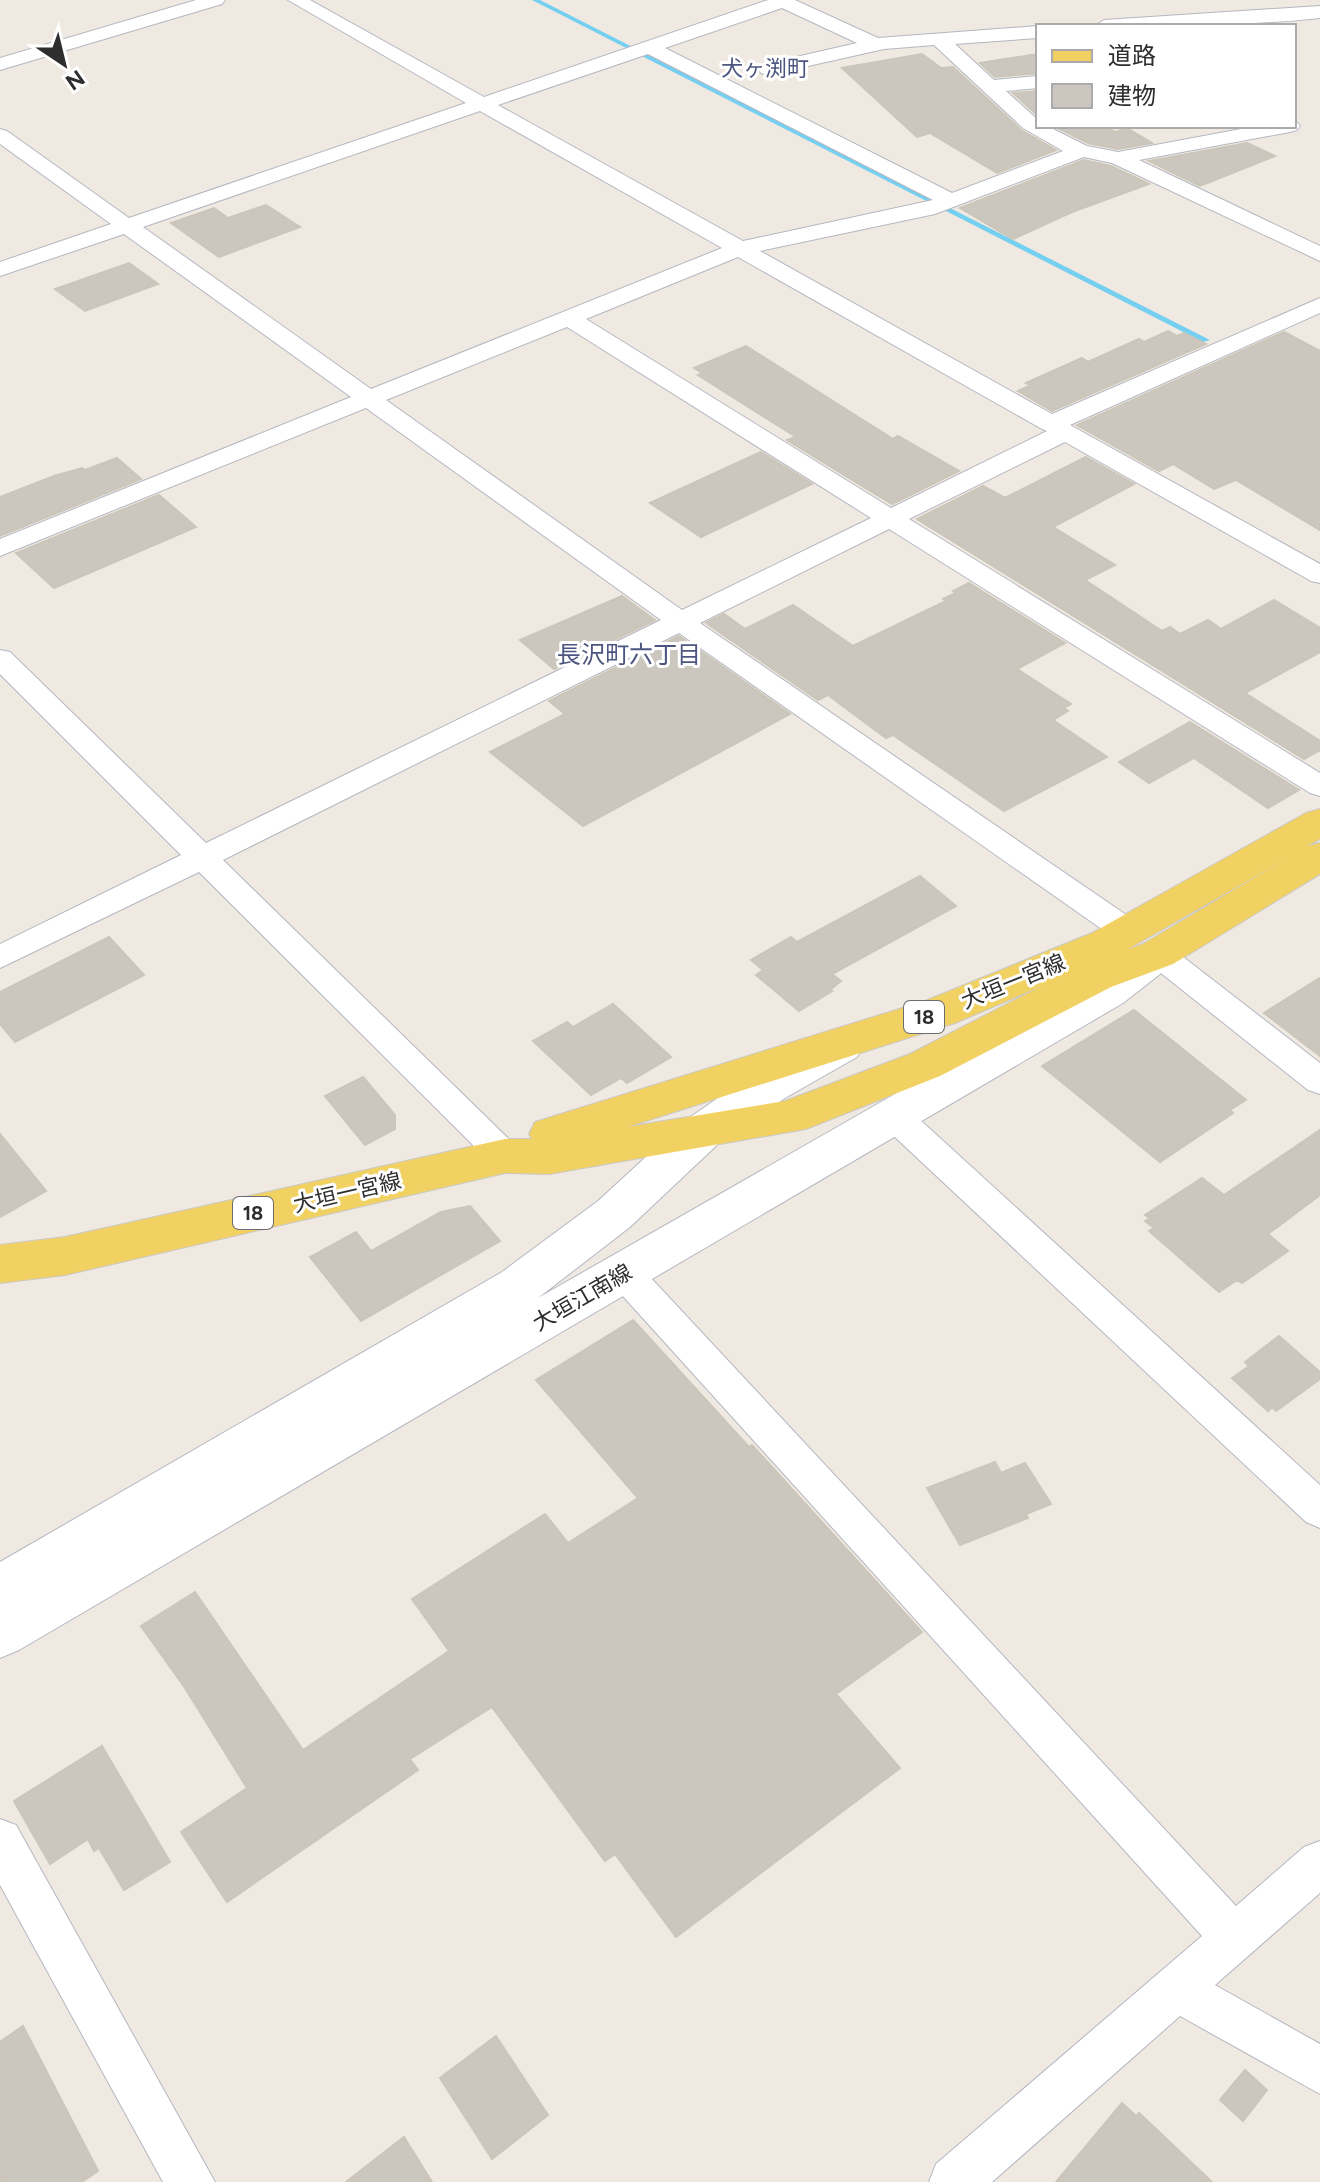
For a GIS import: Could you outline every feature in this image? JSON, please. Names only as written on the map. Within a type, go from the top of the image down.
[{"type":"main road","name":"大垣一宮線","points":[[0,1264],[65,1256],[505,1156],[549,1157],[790,1117],[925,1065],[1096,977],[1320,822]]},
{"type":"main road","name":"大垣一宮線","points":[[505,1156],[540,1138],[940,1012],[1107,943],[1143,943],[1320,856]]},
{"type":"main road","name":"大垣江南線","points":[[0,1633],[1108,992],[1143,943]]},
{"type":"main road","name":"大垣江南線","points":[[0,1590],[519,1286],[614,1214],[702,1132],[769,1086],[857,1038]]},
{"type":"street","points":[[0,64],[216,0]]},
{"type":"street","points":[[297,0],[1320,575]]},
{"type":"street","points":[[1237,0],[1249,22]]},
{"type":"street","points":[[0,269],[782,1],[877,45]]},
{"type":"street","points":[[1176,24],[1249,22],[1316,15]]},
{"type":"street","points":[[768,69],[877,45],[1036,32]]},
{"type":"street","points":[[939,39],[1030,124],[1054,140],[1082,151],[1118,158],[1320,254]]},
{"type":"street","points":[[649,47],[952,201]]},
{"type":"street","points":[[989,86],[1036,82]]},
{"type":"street","points":[[1118,158],[1281,128]]},
{"type":"street","points":[[0,135],[680,621],[1143,943],[1320,1081]]},
{"type":"street","points":[[0,548],[738,249],[952,201],[1082,151]]},
{"type":"street","points":[[0,957],[887,518],[1058,428],[1320,305]]},
{"type":"street","points":[[567,317],[1320,786]]},
{"type":"street","points":[[0,658],[505,1156]]},
{"type":"street","points":[[894,1116],[1320,1510]]},
{"type":"street","points":[[624,1273],[1234,1937]]},
{"type":"street","points":[[0,1841],[190,2182]]},
{"type":"street","points":[[954,2182],[1320,1863]]},
{"type":"street","points":[[1179,1985],[1200,2003],[1320,2070]]},
{"type":"building","points":[[922,54],[941,68],[953,67],[1021,130],[1056,150],[997,173],[930,133],[917,137],[842,68]]},
{"type":"building","points":[[1036,54],[1036,73],[995,77],[980,63]]},
{"type":"building","points":[[1036,91],[1036,114],[1013,93]]},
{"type":"building","points":[[1058,128],[1108,128],[1115,132],[1127,128],[1152,143],[1118,149],[1088,143]]},
{"type":"building","points":[[1247,143],[1275,156],[1200,186],[1149,161]]},
{"type":"building","points":[[1084,160],[1111,166],[1149,184],[1072,212],[1013,239],[960,208]]},
{"type":"building","points":[[266,205],[300,227],[219,257],[171,223],[214,208],[228,218]]},
{"type":"building","points":[[129,263],[158,284],[85,311],[55,289]]},
{"type":"building","points":[[1168,331],[1177,336],[1184,333],[1206,344],[1052,411],[1018,391],[1031,385],[1026,383],[1082,358],[1088,362],[1139,339],[1144,342]]},
{"type":"building","points":[[1284,332],[1320,351],[1320,530],[1236,480],[1214,489],[1173,464],[1159,471],[1077,425]]},
{"type":"building","points":[[746,346],[893,439],[898,436],[959,471],[892,504],[787,440],[796,437],[698,375],[702,373],[694,368]]},
{"type":"building","points":[[761,452],[812,484],[701,537],[650,503]]},
{"type":"building","points":[[1086,457],[1134,484],[1053,527],[1115,565],[1085,580],[1162,631],[1170,627],[1180,634],[1208,620],[1221,629],[1274,600],[1320,628],[1320,652],[1245,693],[1320,741],[1320,750],[1304,759],[917,519],[983,486],[1005,498]]},
{"type":"building","points":[[117,458],[141,479],[0,536],[0,497],[54,476],[82,468],[85,470]]},
{"type":"building","points":[[159,495],[196,527],[54,588],[16,553]]},
{"type":"building","points":[[969,583],[1065,643],[1017,669],[1071,704],[1064,708],[1068,711],[1053,720],[1107,757],[1004,811],[893,735],[886,738],[828,695],[818,700],[706,623],[724,614],[745,629],[793,605],[853,646],[946,601],[943,599]]},
{"type":"building","points":[[622,596],[655,620],[554,669],[520,640]]},
{"type":"building","points":[[679,636],[790,714],[583,826],[490,752],[565,714],[549,701]]},
{"type":"building","points":[[1190,722],[1299,790],[1268,808],[1194,758],[1149,783],[1119,762]]},
{"type":"building","points":[[920,876],[956,906],[832,974],[841,981],[832,991],[799,1011],[756,975],[763,970],[751,960],[791,937],[797,942]]},
{"type":"building","points":[[109,937],[144,975],[15,1042],[0,1024],[0,992]]},
{"type":"building","points":[[1320,978],[1320,1056],[1264,1013]]},
{"type":"building","points":[[613,1004],[671,1057],[627,1083],[621,1078],[591,1095],[533,1041],[567,1022],[573,1027]]},
{"type":"building","points":[[1134,1010],[1246,1100],[1230,1110],[1233,1113],[1160,1162],[1042,1066]]},
{"type":"building","points":[[363,1077],[395,1115],[395,1129],[365,1145],[325,1096]]},
{"type":"building","points":[[1320,1130],[1320,1195],[1268,1234],[1288,1251],[1242,1283],[1237,1280],[1219,1292],[1149,1231],[1154,1228],[1145,1221],[1150,1218],[1145,1215],[1202,1178],[1224,1195]]},
{"type":"building","points":[[0,1134],[46,1191],[0,1217]]},
{"type":"building","points":[[470,1206],[500,1241],[361,1321],[310,1257],[356,1232],[371,1251],[441,1212]]},
{"type":"building","points":[[633,1320],[922,1632],[836,1694],[900,1768],[676,1937],[615,1854],[605,1861],[492,1707],[410,1759],[418,1770],[227,1902],[181,1832],[247,1788],[185,1688],[141,1626],[195,1592],[303,1750],[449,1651],[412,1599],[545,1514],[568,1543],[638,1498],[536,1380]]},
{"type":"building","points":[[1279,1336],[1320,1372],[1320,1379],[1276,1411],[1272,1407],[1268,1411],[1232,1378],[1249,1366],[1245,1362]]},
{"type":"building","points":[[995,1462],[1001,1473],[1025,1463],[1051,1504],[1026,1514],[1028,1518],[960,1545],[927,1488]]},
{"type":"building","points":[[102,1746],[170,1862],[124,1890],[99,1848],[94,1851],[88,1839],[50,1864],[14,1801]]},
{"type":"building","points":[[23,2026],[98,2171],[82,2182],[0,2182],[0,2042]]},
{"type":"building","points":[[496,2036],[548,2115],[492,2159],[440,2078]]},
{"type":"building","points":[[1245,2070],[1267,2090],[1243,2121],[1220,2100]]},
{"type":"building","points":[[1122,2103],[1136,2116],[1139,2113],[1212,2182],[1056,2182]]},
{"type":"building","points":[[404,2137],[432,2182],[346,2182]]},
{"type":"waterway","points":[[535,0],[1206,340]]},
{"type":"district","name":"犬ヶ渕町","points":[[765,68]]},
{"type":"district","name":"長沢町六丁目","points":[[629,655]]}]
